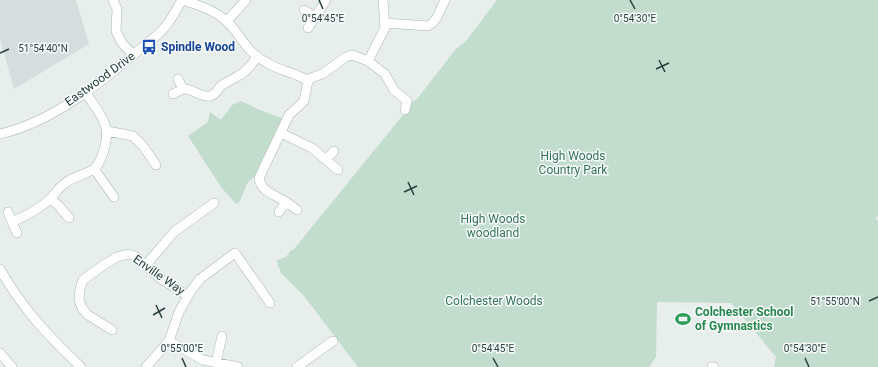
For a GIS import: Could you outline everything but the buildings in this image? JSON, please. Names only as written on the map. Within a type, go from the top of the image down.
[{"type":"street","points":[[114,0],[117,9],[116,31],[122,43],[133,55]]},
{"type":"street","points":[[182,0],[205,8],[227,21],[248,48],[257,56],[273,66],[294,73],[308,81]]},
{"type":"street","name":"Eastwood Drive","points":[[0,134],[10,132],[48,116],[104,79],[165,27],[182,0]]},
{"type":"street","points":[[227,21],[246,0]]},
{"type":"street","points":[[308,28],[326,0]]},
{"type":"street","points":[[368,61],[385,28],[386,23],[383,0]]},
{"type":"street","points":[[386,23],[428,26],[437,18],[445,0]]},
{"type":"street","points":[[304,10],[315,17]]},
{"type":"street","points":[[297,210],[263,188],[259,178],[289,115],[304,101],[308,81],[311,78],[322,74],[346,57],[352,55],[368,61],[385,74],[394,90],[409,103]]},
{"type":"street","points":[[173,94],[183,88],[192,89],[203,96],[210,96],[216,93],[221,86],[243,73],[257,56]]},
{"type":"street","points":[[178,79],[183,88]]},
{"type":"street","points":[[12,222],[37,209],[50,199],[59,187],[68,180],[94,169],[99,164],[106,142],[106,125],[85,92]]},
{"type":"street","points":[[107,131],[133,136],[154,153],[156,165]]},
{"type":"street","points":[[281,133],[312,148],[338,170]]},
{"type":"street","points":[[326,160],[334,151]]},
{"type":"street","points":[[94,169],[114,197]]},
{"type":"street","points":[[50,199],[69,218]]},
{"type":"street","points":[[278,212],[286,202]]},
{"type":"street","points":[[146,265],[174,232],[214,203]]},
{"type":"street","points":[[8,212],[17,233]]},
{"type":"street","points":[[146,367],[169,341],[179,312],[200,279],[235,253],[270,303]]},
{"type":"street","name":"Enville Way","points":[[112,330],[88,315],[82,308],[79,300],[80,289],[84,280],[117,257],[128,254],[135,256],[154,274],[188,296]]},
{"type":"street","points":[[0,269],[32,317],[81,367]]},
{"type":"street","points":[[216,363],[222,336]]},
{"type":"street","points":[[169,341],[203,360],[238,367]]},
{"type":"street","points":[[297,367],[333,341]]},
{"type":"street","points":[[0,353],[12,367]]},
{"type":"shaded area","points":[[0,0],[76,0],[89,44],[14,89],[0,39]]},
{"type":"green space","name":"High Woods woodland","points":[[497,0],[878,0],[878,216],[876,218],[878,221],[878,367],[774,367],[776,357],[731,303],[657,302],[656,357],[649,367],[358,367],[304,296],[280,272],[277,260],[286,257],[290,251],[294,249],[407,110],[410,103],[417,99],[455,50],[466,41]]},
{"type":"green space","points":[[241,101],[282,118],[254,177],[248,182],[239,203],[236,204],[221,187],[188,136],[208,122],[210,112],[221,120],[232,105]]},
{"type":"place","name":"Spindle Wood","points":[[149,47]]},
{"type":"place","name":"Colchester School of Gymnastics","points":[[683,319]]},
{"type":"park label","name":"High Woods Country Park","points":[[573,163]]},
{"type":"park label","name":"Colchester Woods","points":[[494,301]]}]
